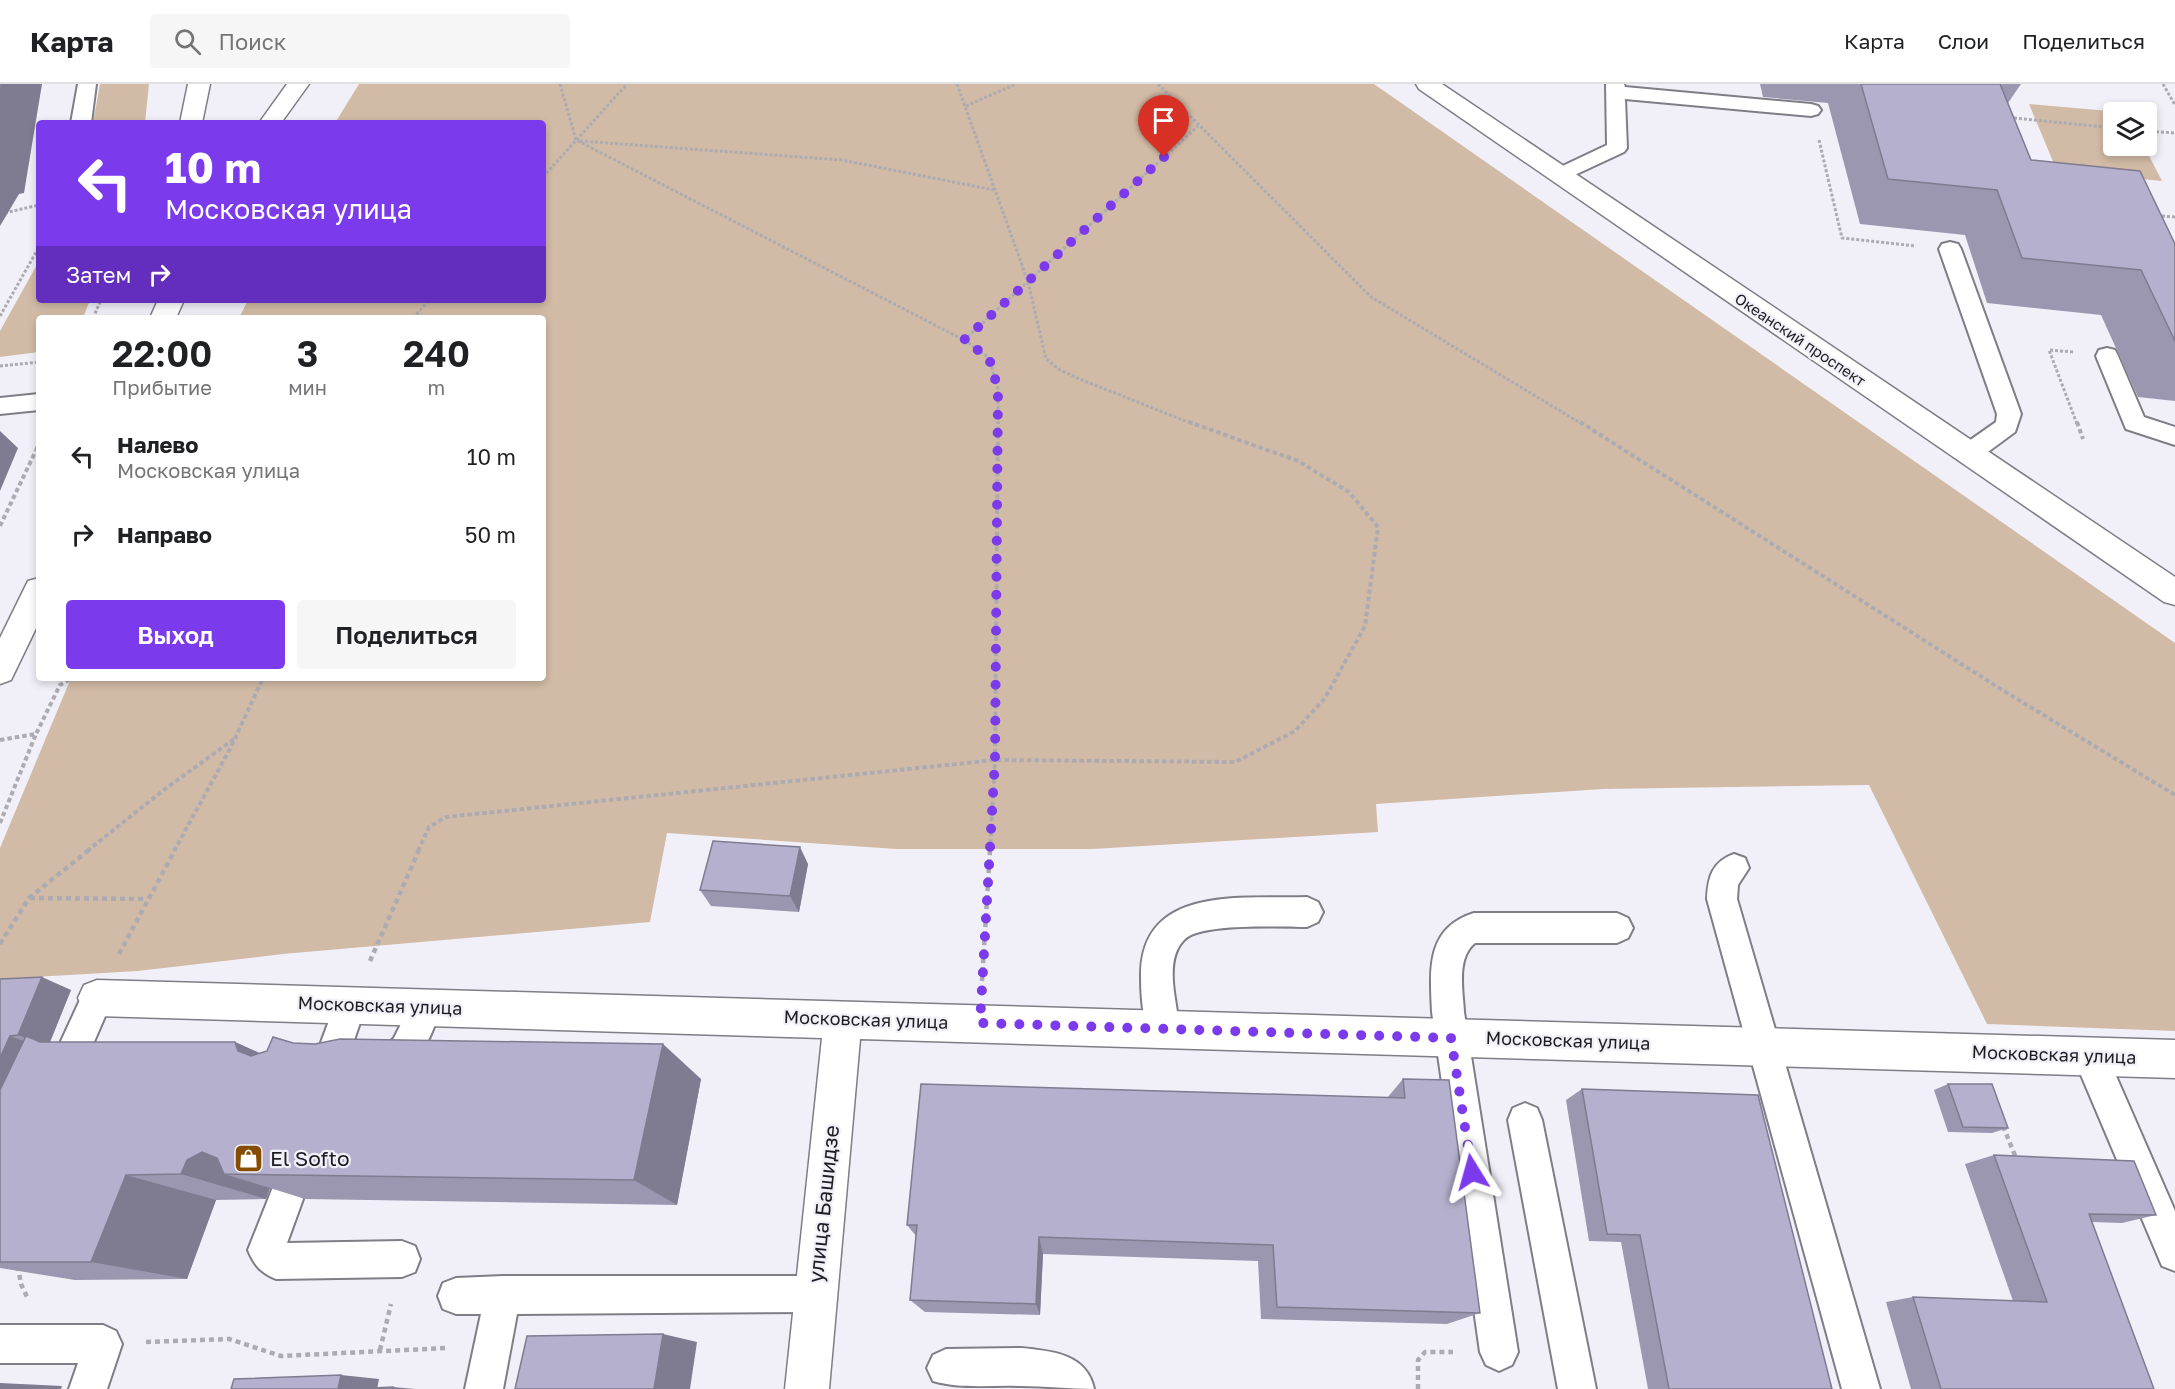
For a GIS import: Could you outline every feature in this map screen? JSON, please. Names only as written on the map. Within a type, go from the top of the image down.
[{"type":"street","points":[[192,120],[199,84]]},
{"type":"street","points":[[272,120],[298,84]]},
{"type":"street","name":"Океанский проспект","points":[[1427,84],[2175,593]]},
{"type":"street","points":[[0,671],[36,596]]},
{"type":"street","name":"Московская улица","points":[[97,998],[2175,1059]]},
{"type":"street","name":"улица Башидзе","points":[[807,1389],[843,1020]]},
{"type":"lane","points":[[81,120],[87,84]]},
{"type":"lane","points":[[1559,175],[1617,148],[1615,88],[1812,110]]},
{"type":"lane","points":[[1950,249],[2009,414],[2007,426],[1968,454]]},
{"type":"lane","points":[[2107,356],[2134,423],[2175,436]]},
{"type":"lane","points":[[0,406],[36,402]]},
{"type":"lane","points":[[1734,868],[1723,880],[1722,899],[1861,1389]]},
{"type":"lane","points":[[1162,1029],[1158,968],[1160,952],[1167,935],[1181,923],[1202,916],[1307,912]]},
{"type":"lane","points":[[1499,1352],[1451,1038],[1447,980],[1451,947],[1461,934],[1474,928],[1617,928]]},
{"type":"lane","points":[[49,1106],[97,998]]},
{"type":"lane","points":[[350,1005],[330,1062],[392,1060],[406,1052],[426,1007]]},
{"type":"lane","points":[[2090,1056],[2175,1253]]},
{"type":"lane","points":[[1525,1120],[1577,1389]]},
{"type":"lane","points":[[285,1198],[266,1250],[276,1261],[402,1259]]},
{"type":"lane","points":[[484,1389],[503,1294]]},
{"type":"lane","points":[[456,1296],[815,1294]]},
{"type":"lane","points":[[9,1344],[103,1344],[88,1389]]},
{"type":"lane","points":[[946,1368],[1022,1367],[1058,1371],[1074,1384],[1075,1389]]},
{"type":"path","points":[[560,84],[576,141],[964,340],[989,358],[998,389],[995,760],[980,1023]]},
{"type":"path","points":[[546,174],[627,84]]},
{"type":"path","points":[[350,1005],[429,827],[446,818],[995,760],[1235,762],[1296,731],[1325,698],[1365,626],[1377,527],[1349,492],[1298,461],[1176,418],[1060,370],[1046,358],[1028,282],[957,84]]},
{"type":"path","points":[[966,106],[1016,84]]},
{"type":"path","points":[[1158,84],[1371,297],[1589,428],[2004,691],[2175,795]]},
{"type":"path","points":[[2163,84],[2175,105]]},
{"type":"path","points":[[1812,110],[1842,238],[1950,249]]},
{"type":"path","points":[[2014,118],[2103,127]]},
{"type":"path","points":[[964,340],[1198,126]]},
{"type":"path","points":[[2157,132],[2175,133]]},
{"type":"path","points":[[576,141],[842,160],[994,190]]},
{"type":"path","points":[[0,214],[36,206]]},
{"type":"path","points":[[2162,216],[2175,217]]},
{"type":"path","points":[[0,316],[36,252]]},
{"type":"path","points":[[416,315],[426,303]]},
{"type":"path","points":[[2049,350],[2083,439]]},
{"type":"path","points":[[0,366],[36,362]]},
{"type":"path","points":[[0,526],[36,450]]},
{"type":"path","points":[[0,823],[36,734],[60,685],[67,681]]},
{"type":"path","points":[[118,957],[146,899],[238,735],[262,681]]},
{"type":"path","points":[[0,740],[36,734]]},
{"type":"path","points":[[0,944],[29,898],[165,789],[238,735]]},
{"type":"path","points":[[29,898],[146,899]]},
{"type":"path","points":[[2000,1116],[2020,1170]]},
{"type":"path","points":[[9,1344],[29,1301],[21,1284],[18,1267],[20,1258]]},
{"type":"path","points":[[103,1344],[229,1338],[281,1356],[406,1349]]},
{"type":"path","points":[[1418,1389],[1418,1360],[1425,1352]]},
{"type":"shaded area","points":[[100,84],[149,84],[145,120],[94,120]]},
{"type":"shaded area","points":[[359,84],[1374,84],[2175,643],[2175,1031],[1987,1024],[1869,785],[1603,789],[1376,804],[1378,832],[1093,849],[896,849],[667,833],[650,922],[283,954],[138,971],[0,979],[0,848],[70,681],[546,681],[546,315],[240,315],[246,303],[546,303],[546,120],[337,120]]},
{"type":"shaded area","points":[[2029,104],[2103,110],[2103,156],[2149,156],[2162,181],[2057,171]]},
{"type":"shaded area","points":[[36,266],[36,303],[89,303],[84,315],[36,315],[36,352],[0,357],[0,331]]},
{"type":"building","points":[[1861,84],[2000,84],[2031,160],[2140,171],[2175,244],[2175,341],[2141,270],[2022,258],[1997,190],[1888,179]]},
{"type":"building","points":[[713,841],[800,847],[790,896],[700,890]]},
{"type":"building","points":[[42,977],[18,1035],[10,1036],[0,1058],[0,979]]},
{"type":"building","points":[[26,1036],[40,1042],[235,1042],[238,1051],[251,1056],[267,1051],[273,1037],[293,1043],[315,1044],[340,1039],[663,1044],[634,1180],[224,1174],[217,1158],[202,1152],[187,1160],[181,1174],[126,1175],[91,1262],[0,1262],[0,1090]]},
{"type":"building","points":[[1403,1079],[1449,1080],[1480,1313],[1277,1307],[1273,1245],[1039,1237],[1036,1304],[910,1300],[917,1225],[907,1225],[921,1084],[1405,1098]]},
{"type":"building","points":[[1948,1084],[1992,1084],[2008,1128],[1963,1127]]},
{"type":"building","points":[[1582,1089],[1758,1095],[1832,1389],[1669,1389],[1640,1235],[1607,1234]]},
{"type":"building","points":[[1994,1155],[2134,1161],[2156,1215],[2089,1214],[2154,1389],[1941,1389],[1913,1297],[2047,1302]]},
{"type":"building","points":[[663,1334],[654,1389],[515,1389],[527,1336]]},
{"type":"building","points":[[341,1375],[338,1389],[231,1389],[234,1379]]},
{"type":"building","points":[[393,1387],[392,1389],[349,1389]]},
{"type":"place","name":"El Softo","points":[[249,1159]]},
{"type":"route","points":[[1164,157],[964,340],[989,358],[998,389],[995,760],[980,1023],[1451,1038],[1472,1172]]}]
